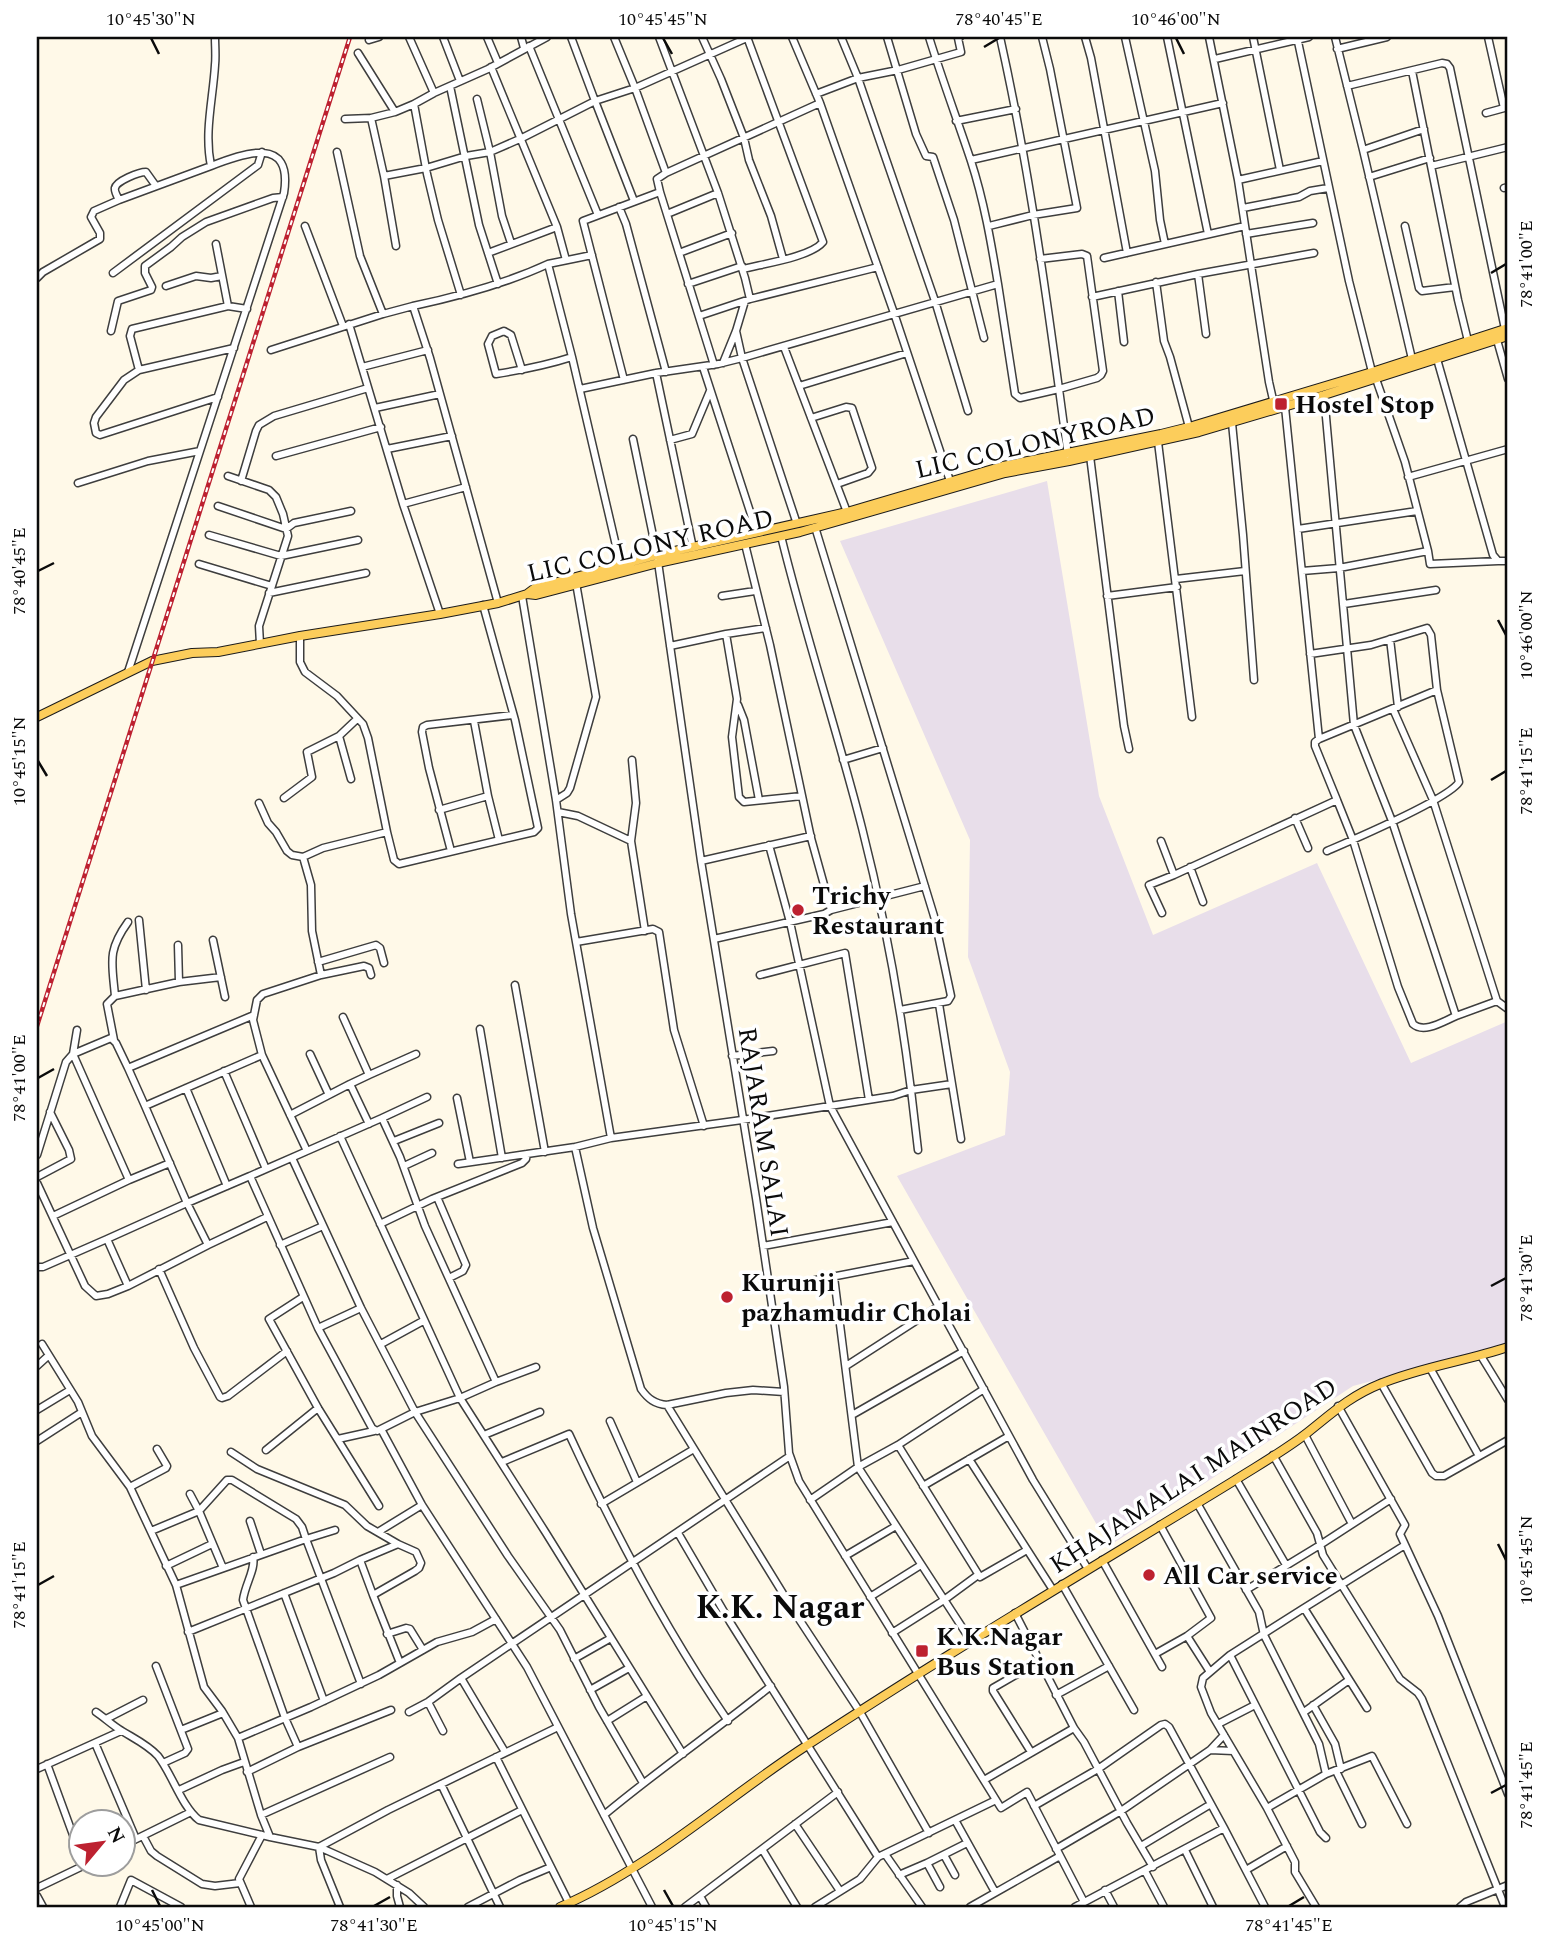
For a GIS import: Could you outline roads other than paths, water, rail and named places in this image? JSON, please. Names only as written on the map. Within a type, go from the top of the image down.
[{"type":"main road","name":"LIC COLONYROAD","points":[[1274,406],[1285,407],[1324,395],[1412,359],[1437,359],[1497,340],[1507,331]]},
{"type":"main road","name":"LIC COLONYROAD","points":[[524,595],[535,588],[576,581],[693,548],[807,525],[1004,469],[1161,439],[1189,427],[1274,406],[1427,358],[1468,341],[1507,331]]},
{"type":"main road","points":[[1068,457],[1090,456],[1232,423],[1274,406]]},
{"type":"main road","name":"LIC COLONY ROAD","points":[[658,559],[781,536],[807,525],[951,485]]},
{"type":"main road","name":"LIC COLONY ROAD","points":[[37,718],[152,661],[440,614],[499,603],[524,595]]},
{"type":"main road","name":"KHAJAMALAI MAINROAD","points":[[560,1907],[632,1868],[808,1745],[918,1674],[1305,1435],[1338,1406],[1381,1383],[1508,1347]]},
{"type":"street","points":[[211,166],[208,150],[216,65],[215,37]]},
{"type":"street","points":[[369,40],[379,37]]},
{"type":"street","points":[[409,37],[433,93]]},
{"type":"street","points":[[443,37],[460,81]]},
{"type":"street","points":[[487,37],[495,65],[557,227],[566,260]]},
{"type":"street","points":[[521,37],[598,215]]},
{"type":"street","points":[[345,119],[371,118],[395,112],[495,65],[547,37]]},
{"type":"street","points":[[571,37],[634,201]]},
{"type":"street","points":[[614,37],[666,173]]},
{"type":"street","points":[[659,37],[705,155],[743,268],[748,300],[723,363]]},
{"type":"street","points":[[702,37],[744,138],[783,258]]},
{"type":"street","points":[[384,176],[490,152],[595,101],[635,88],[748,37],[823,242],[821,246],[807,252],[688,284]]},
{"type":"street","points":[[792,37],[821,103],[951,485]]},
{"type":"street","points":[[841,37],[858,78],[935,301],[968,411]]},
{"type":"street","points":[[887,37],[916,134],[926,156],[933,157],[954,220],[984,338]]},
{"type":"street","points":[[929,37],[971,160],[989,226],[1017,397],[1020,398],[1097,378],[1103,371],[1088,259],[1085,254],[1040,260]]},
{"type":"street","points":[[816,94],[858,78],[961,52],[960,37]]},
{"type":"street","points":[[1000,37],[1016,109],[1068,457]]},
{"type":"street","points":[[989,226],[1077,208],[1051,69],[1042,37]]},
{"type":"street","points":[[1085,37],[1127,253]]},
{"type":"street","points":[[1125,37],[1155,171],[1165,244]]},
{"type":"street","points":[[1167,37],[1208,234]]},
{"type":"street","points":[[1209,37],[1243,208],[1274,406]]},
{"type":"street","points":[[1253,37],[1280,170]]},
{"type":"street","points":[[1214,59],[1309,37]]},
{"type":"street","points":[[1335,37],[1412,359]]},
{"type":"street","points":[[1337,49],[1387,37]]},
{"type":"street","points":[[1486,113],[1506,108],[1488,37]]},
{"type":"street","points":[[1297,38],[1349,281],[1374,375],[1418,511],[1430,564],[1508,561]]},
{"type":"street","points":[[358,53],[395,112]]},
{"type":"street","points":[[1347,86],[1442,64],[1447,64],[1450,68],[1507,331]]},
{"type":"street","points":[[1412,71],[1468,341]]},
{"type":"street","points":[[450,86],[479,225],[498,284]]},
{"type":"street","points":[[477,99],[502,216],[511,243]]},
{"type":"street","points":[[714,365],[657,179],[821,103]]},
{"type":"street","points":[[971,160],[1223,103]]},
{"type":"street","points":[[414,104],[438,220],[461,295]]},
{"type":"street","points":[[956,121],[1016,109]]},
{"type":"street","points":[[371,118],[396,246]]},
{"type":"street","points":[[1363,150],[1424,129]]},
{"type":"street","points":[[1369,177],[1508,147]]},
{"type":"street","points":[[37,278],[100,239],[91,213],[119,200],[257,151],[276,157],[283,166],[286,184],[283,197],[128,672]]},
{"type":"street","points":[[113,273],[258,165],[261,152]]},
{"type":"street","points":[[337,152],[360,256],[383,314]]},
{"type":"street","points":[[1238,180],[1323,161]]},
{"type":"street","points":[[119,200],[115,188],[117,184],[139,172],[146,172],[156,186]]},
{"type":"street","points":[[1243,208],[1299,197],[1310,191],[1328,188]]},
{"type":"street","points":[[624,380],[583,221],[660,191]]},
{"type":"street","points":[[667,214],[718,193]]},
{"type":"street","points":[[111,331],[118,301],[151,290],[145,266],[182,237],[211,219],[283,197]]},
{"type":"street","points":[[619,207],[626,223],[666,372]]},
{"type":"street","points":[[1247,234],[1313,223]]},
{"type":"street","points":[[305,226],[362,367],[403,504],[440,614]]},
{"type":"street","points":[[1104,258],[1245,226]]},
{"type":"street","points":[[1405,226],[1422,291],[1455,287]]},
{"type":"street","points":[[488,253],[557,227]]},
{"type":"street","points":[[679,253],[732,233]]},
{"type":"street","points":[[216,244],[228,306]]},
{"type":"street","points":[[1092,296],[1314,253]]},
{"type":"street","points":[[271,349],[383,314],[498,284],[548,264],[592,255]]},
{"type":"street","points":[[548,264],[621,569]]},
{"type":"street","points":[[699,316],[748,300],[878,267]]},
{"type":"street","points":[[1198,274],[1206,334]]},
{"type":"street","points":[[166,286],[196,276],[222,276]]},
{"type":"street","points":[[1156,282],[1164,341],[1189,427]]},
{"type":"street","points":[[580,389],[656,373],[723,363],[998,284]]},
{"type":"street","points":[[1118,291],[1124,342]]},
{"type":"street","points":[[139,370],[130,336],[132,329],[228,306],[247,309]]},
{"type":"street","points":[[413,306],[428,350],[499,603]]},
{"type":"street","points":[[522,370],[511,335],[504,331],[492,336],[488,344],[496,374],[522,370],[548,365],[572,357]]},
{"type":"street","points":[[736,331],[741,358],[807,525],[883,748],[934,915],[951,996],[948,1001],[939,1004],[900,1010]]},
{"type":"street","points":[[1497,340],[1508,379]]},
{"type":"street","points":[[784,346],[847,512]]},
{"type":"street","points":[[218,397],[100,435],[96,433],[96,417],[124,380],[139,370],[234,348]]},
{"type":"street","points":[[362,367],[428,350]]},
{"type":"street","points":[[799,386],[907,353]]},
{"type":"street","points":[[1437,359],[1493,555],[1498,561]]},
{"type":"street","points":[[703,366],[757,533]]},
{"type":"street","points":[[656,373],[693,548]]},
{"type":"street","points":[[242,481],[256,431],[265,421],[368,388]]},
{"type":"street","points":[[670,440],[692,434],[710,391]]},
{"type":"street","points":[[375,408],[440,394]]},
{"type":"street","points":[[1324,395],[1354,725],[1392,821],[1456,1016]]},
{"type":"street","points":[[811,418],[846,407],[852,408],[872,468],[868,473],[837,484]]},
{"type":"street","points":[[1285,407],[1319,739]]},
{"type":"street","points":[[1232,423],[1254,680]]},
{"type":"street","points":[[276,456],[381,428]]},
{"type":"street","points":[[387,449],[452,436]]},
{"type":"street","name":"RAJARAM SALAI","points":[[634,439],[658,559],[701,861],[763,1246],[784,1392],[790,1456],[799,1481],[810,1500],[1001,1808]]},
{"type":"street","points":[[1161,439],[1192,717]]},
{"type":"street","points":[[1408,477],[1508,449]]},
{"type":"street","points":[[78,483],[148,461],[200,450]]},
{"type":"street","points":[[1090,456],[1129,749]]},
{"type":"street","points":[[228,476],[269,491],[276,497],[288,536],[259,626],[260,644]]},
{"type":"street","points":[[403,504],[466,487]]},
{"type":"street","points":[[218,506],[286,529]]},
{"type":"street","points":[[286,529],[294,523],[351,511]]},
{"type":"street","points":[[1298,529],[1418,511]]},
{"type":"street","points":[[209,535],[281,556],[358,540]]},
{"type":"street","points":[[781,536],[862,829],[878,898],[900,1010],[918,1150]]},
{"type":"street","points":[[745,544],[811,836],[831,910]]},
{"type":"street","points":[[1302,571],[1339,568],[1428,551]]},
{"type":"street","points":[[200,564],[270,589],[366,573]]},
{"type":"street","points":[[1176,579],[1245,571]]},
{"type":"street","points":[[556,800],[570,788],[596,696],[576,581]]},
{"type":"street","points":[[1107,596],[1177,587]]},
{"type":"street","points":[[722,596],[755,590]]},
{"type":"street","points":[[1344,604],[1436,590]]},
{"type":"street","points":[[524,595],[576,942],[611,1138]]},
{"type":"street","points":[[300,636],[300,662],[305,672],[337,696],[363,724],[394,860],[399,864],[534,832],[538,828],[513,715],[483,606]]},
{"type":"street","points":[[670,646],[765,628]]},
{"type":"street","points":[[1310,654],[1371,645],[1424,628],[1429,630],[1437,690],[1459,782],[1456,787],[1433,800],[1327,850]]},
{"type":"street","points":[[726,634],[759,800]]},
{"type":"street","points":[[1390,639],[1396,708],[1433,800],[1497,1001],[1508,1009]]},
{"type":"street","points":[[1437,690],[1319,739],[1315,746],[1353,840],[1398,987],[1413,1024],[1422,1029],[1497,1001]]},
{"type":"street","points":[[738,705],[732,737],[739,797],[744,802],[802,796]]},
{"type":"street","points":[[451,851],[429,768],[423,727],[513,715]]},
{"type":"street","points":[[285,798],[312,777],[307,752],[339,736],[357,719]]},
{"type":"street","points":[[474,721],[499,840]]},
{"type":"street","points":[[339,736],[351,779]]},
{"type":"street","points":[[843,760],[883,748]]},
{"type":"street","points":[[632,760],[636,803],[631,841],[645,931]]},
{"type":"street","points":[[439,810],[488,796]]},
{"type":"street","points":[[1162,913],[1149,885],[1337,800]]},
{"type":"street","points":[[259,803],[268,823],[292,855],[303,857],[323,848],[387,832]]},
{"type":"street","points":[[558,812],[578,816],[631,841]]},
{"type":"street","points":[[1295,818],[1308,848]]},
{"type":"street","points":[[701,861],[811,836]]},
{"type":"street","points":[[1161,841],[1174,875]]},
{"type":"street","points":[[769,845],[800,963],[830,1106],[1033,1480],[1088,1569]]},
{"type":"street","points":[[303,857],[311,885],[312,931],[320,975]]},
{"type":"street","points":[[1189,867],[1203,902]]},
{"type":"street","points":[[713,939],[824,914],[925,886]]},
{"type":"street","points":[[139,920],[146,990]]},
{"type":"street","points":[[115,996],[112,956],[116,938],[128,922]]},
{"type":"street","points":[[576,942],[656,930],[660,936],[674,1030],[704,1126]]},
{"type":"street","points":[[213,940],[225,997]]},
{"type":"street","points":[[178,945],[179,982]]},
{"type":"street","points":[[318,962],[376,945],[380,948],[384,963]]},
{"type":"street","points":[[760,975],[845,953],[869,1100]]},
{"type":"street","points":[[307,1151],[262,1055],[253,1020],[257,1000],[263,994],[320,975],[364,966],[369,968],[371,975]]},
{"type":"street","points":[[208,1245],[114,1040],[107,1004],[115,996],[179,982],[221,977]]},
{"type":"street","points":[[515,985],[545,1152]]},
{"type":"street","points":[[939,1004],[961,1139]]},
{"type":"street","points":[[128,1068],[254,1015]]},
{"type":"street","points":[[343,1017],[369,1075]]},
{"type":"street","points":[[480,1029],[502,1158]]},
{"type":"street","points":[[77,1030],[73,1054],[129,1180]]},
{"type":"street","points":[[37,1155],[66,1062],[73,1054],[108,1038],[114,1040]]},
{"type":"street","points":[[732,1056],[773,1051]]},
{"type":"street","points":[[310,1054],[329,1096]]},
{"type":"street","points":[[290,1115],[416,1054]]},
{"type":"street","points":[[145,1106],[262,1055]]},
{"type":"street","points":[[224,1072],[266,1169]]},
{"type":"street","points":[[350,1084],[369,1124]]},
{"type":"street","points":[[458,1164],[575,1147],[611,1138],[869,1100],[953,1084]]},
{"type":"street","points":[[186,1088],[227,1186]]},
{"type":"street","points":[[37,1266],[43,1267],[71,1255],[427,1097]]},
{"type":"street","points":[[457,1098],[470,1162]]},
{"type":"street","points":[[37,1177],[71,1160],[69,1150],[50,1112]]},
{"type":"street","points":[[382,1118],[404,1166],[425,1226],[496,1382]]},
{"type":"street","points":[[394,1141],[439,1123]]},
{"type":"street","points":[[340,1136],[460,1398],[683,1754]]},
{"type":"street","points":[[575,1147],[593,1228],[641,1389],[660,1405],[753,1390],[784,1392]]},
{"type":"street","points":[[404,1166],[432,1153]]},
{"type":"street","points":[[380,1224],[437,1197],[522,1163],[527,1154]]},
{"type":"street","points":[[292,1158],[361,1308],[415,1412],[508,1556],[560,1630],[590,1690],[643,1783]]},
{"type":"street","points":[[53,1216],[170,1163]]},
{"type":"street","points":[[250,1176],[318,1328],[422,1505],[527,1667],[652,1907]]},
{"type":"street","points":[[37,1183],[85,1286],[96,1296],[128,1286],[267,1217]]},
{"type":"street","points":[[437,1197],[466,1265],[463,1271],[449,1278]]},
{"type":"street","points":[[763,1246],[893,1222]]},
{"type":"street","points":[[280,1245],[323,1226]]},
{"type":"street","points":[[107,1239],[128,1286]]},
{"type":"street","points":[[769,1289],[914,1261]]},
{"type":"street","points":[[159,1269],[194,1348],[222,1398],[287,1351]]},
{"type":"street","points":[[834,1277],[858,1467],[971,1641]]},
{"type":"street","points":[[303,1297],[269,1319],[318,1408],[379,1506]]},
{"type":"street","points":[[846,1366],[939,1306]]},
{"type":"street","points":[[318,1328],[361,1308]]},
{"type":"street","points":[[381,1344],[424,1321]]},
{"type":"street","points":[[42,1344],[82,1412],[92,1436],[130,1487],[176,1585],[204,1687],[238,1738],[266,1836],[240,1875],[240,1883],[251,1907]]},
{"type":"street","points":[[852,1415],[964,1351]]},
{"type":"street","points":[[37,1366],[48,1356]]},
{"type":"street","points":[[1481,1356],[1508,1400]]},
{"type":"street","points":[[338,1439],[378,1430],[415,1412],[460,1398],[536,1367]]},
{"type":"street","points":[[1430,1368],[1479,1456]]},
{"type":"street","points":[[1381,1383],[1436,1476],[1444,1476],[1508,1440]]},
{"type":"street","points":[[810,1500],[984,1389]]},
{"type":"street","points":[[37,1410],[70,1390]]},
{"type":"street","points":[[667,1405],[795,1613],[860,1712],[929,1833]]},
{"type":"street","points":[[1338,1406],[1405,1525],[1400,1532],[1438,1616],[1508,1794]]},
{"type":"street","points":[[266,1450],[318,1408]]},
{"type":"street","points":[[37,1441],[82,1412]]},
{"type":"street","points":[[484,1435],[540,1412]]},
{"type":"street","points":[[610,1421],[637,1482]]},
{"type":"street","points":[[502,1462],[569,1434],[632,1564],[690,1666],[728,1721]]},
{"type":"street","points":[[1305,1435],[1352,1524]]},
{"type":"street","points":[[923,1486],[1009,1436]]},
{"type":"street","points":[[898,1445],[978,1576]]},
{"type":"street","points":[[130,1487],[166,1468],[157,1449]]},
{"type":"street","points":[[601,1504],[694,1449]]},
{"type":"street","points":[[231,1452],[257,1469],[345,1505],[367,1526],[416,1552],[421,1563],[419,1568],[373,1595]]},
{"type":"street","points":[[1273,1455],[1317,1533],[1323,1555],[1399,1679],[1422,1699],[1505,1907]]},
{"type":"street","points":[[409,1712],[428,1702],[790,1456]]},
{"type":"street","points":[[969,1459],[1053,1590]]},
{"type":"street","points":[[1236,1479],[1286,1565]]},
{"type":"street","points":[[151,1531],[199,1511],[227,1480],[232,1480],[296,1519],[361,1684]]},
{"type":"street","points":[[190,1494],[223,1568]]},
{"type":"street","points":[[1246,1590],[1391,1499]]},
{"type":"street","points":[[1197,1503],[1259,1612],[1264,1635],[1319,1744],[1326,1774]]},
{"type":"street","points":[[378,1532],[422,1505]]},
{"type":"street","points":[[250,1521],[261,1554]]},
{"type":"street","points":[[1155,1654],[1187,1636],[1209,1620],[1210,1615],[1160,1525]]},
{"type":"street","points":[[845,1556],[896,1526]]},
{"type":"street","points":[[176,1585],[335,1530]]},
{"type":"street","points":[[678,1533],[730,1622],[838,1792],[881,1855],[922,1907]]},
{"type":"street","points":[[166,1566],[212,1544]]},
{"type":"street","points":[[188,1632],[398,1544]]},
{"type":"street","points":[[1316,1907],[1296,1872],[1295,1862],[1267,1808],[1217,1724],[1201,1687],[1203,1678],[1230,1656],[1405,1545]]},
{"type":"street","points":[[892,1633],[978,1576],[1027,1550]]},
{"type":"street","points":[[253,1557],[254,1567],[244,1594],[245,1608],[298,1747]]},
{"type":"street","points":[[360,1560],[400,1663]]},
{"type":"street","points":[[1102,1560],[1162,1667]]},
{"type":"street","points":[[870,1597],[921,1564]]},
{"type":"street","points":[[1062,1584],[1134,1710]]},
{"type":"street","points":[[284,1593],[324,1701]]},
{"type":"street","points":[[1304,1608],[1367,1708]]},
{"type":"street","points":[[1015,1613],[1056,1695],[1153,1867]]},
{"type":"street","points":[[238,1738],[361,1684],[437,1642],[472,1632],[496,1619]]},
{"type":"street","points":[[387,1634],[410,1629],[423,1650]]},
{"type":"street","points":[[1187,1636],[1210,1672]]},
{"type":"street","points":[[574,1659],[611,1638]]},
{"type":"street","points":[[1230,1656],[1320,1832],[1326,1838]]},
{"type":"street","points":[[1031,1752],[993,1688],[1039,1663]]},
{"type":"street","points":[[156,1666],[187,1751],[163,1763]]},
{"type":"street","points":[[1056,1695],[1109,1666]]},
{"type":"street","points":[[590,1690],[629,1668]]},
{"type":"street","points":[[461,1678],[505,1752]]},
{"type":"street","points":[[1304,1712],[1349,1680]]},
{"type":"street","points":[[604,1815],[771,1686]]},
{"type":"street","points":[[607,1721],[647,1696]]},
{"type":"street","points":[[106,1719],[143,1700]]},
{"type":"street","points":[[428,1702],[443,1731]]},
{"type":"street","points":[[1217,1724],[1255,1705]]},
{"type":"street","points":[[1313,1705],[1335,1744],[1338,1770],[1362,1824]]},
{"type":"street","points":[[247,1772],[298,1747],[391,1710]]},
{"type":"street","points":[[96,1712],[156,1754],[191,1812],[200,1819],[319,1847],[387,1879],[410,1893],[424,1907]]},
{"type":"street","points":[[181,1730],[223,1713]]},
{"type":"street","points":[[1034,1806],[1098,1769],[1165,1724],[1190,1764],[1265,1907]]},
{"type":"street","points":[[319,1847],[558,1727]]},
{"type":"street","points":[[984,1780],[1074,1728]]},
{"type":"street","points":[[37,1769],[121,1731]]},
{"type":"street","points":[[970,1907],[1121,1811],[1210,1750],[1224,1735]]},
{"type":"street","points":[[95,1742],[140,1838],[151,1851],[202,1884],[215,1886],[240,1883]]},
{"type":"street","points":[[1210,1750],[1233,1751]]},
{"type":"street","points":[[1267,1808],[1326,1774],[1372,1756],[1406,1824]]},
{"type":"street","points":[[261,1815],[390,1757]]},
{"type":"street","points":[[496,1757],[569,1903]]},
{"type":"street","points":[[179,1790],[244,1762]]},
{"type":"street","points":[[47,1764],[66,1816]]},
{"type":"street","points":[[441,1784],[500,1907]]},
{"type":"street","points":[[685,1907],[838,1792]]},
{"type":"street","points":[[987,1804],[1001,1808],[1027,1792],[1084,1902]]},
{"type":"street","points":[[815,1907],[860,1879],[881,1855],[996,1800]]},
{"type":"street","points":[[1141,1846],[1211,1804]]},
{"type":"street","points":[[387,1879],[522,1810]]},
{"type":"street","points":[[136,1840],[191,1812]]},
{"type":"street","points":[[955,1820],[995,1892]]},
{"type":"street","points":[[795,1824],[840,1891]]},
{"type":"street","points":[[1075,1907],[1224,1828]]},
{"type":"street","points":[[899,1875],[967,1843]]},
{"type":"street","points":[[1246,1870],[1287,1846]]},
{"type":"street","points":[[319,1847],[321,1860],[340,1907]]},
{"type":"street","points":[[762,1849],[797,1907]]},
{"type":"street","points":[[1185,1850],[1213,1907]]},
{"type":"street","points":[[944,1855],[956,1875]]},
{"type":"street","points":[[927,1863],[940,1887]]},
{"type":"street","points":[[468,1907],[551,1867]]},
{"type":"street","points":[[1145,1871],[1164,1907]]},
{"type":"street","points":[[37,1888],[66,1874]]},
{"type":"street","points":[[120,1907],[131,1880],[181,1907]]},
{"type":"street","points":[[397,1885],[400,1907]]},
{"type":"street","points":[[1460,1907],[1508,1885]]},
{"type":"street","points":[[1105,1890],[1114,1907]]},
{"type":"street","points":[[37,1896],[43,1907]]},
{"type":"street","points":[[700,1896],[706,1907]]},
{"type":"railway","points":[[37,1026],[350,37]]},
{"type":"place","name":"Hostel Stop","points":[[1281,404]]},
{"type":"place","name":"Trichy Restaurant","points":[[798,910]]},
{"type":"place","name":"Kurunji pazhamudir Cholai","points":[[727,1297]]},
{"type":"place","name":"All Car service","points":[[1149,1575]]},
{"type":"place","name":"K.K.Nagar Bus Station","points":[[922,1651]]},
{"type":"district","name":"K.K. Nagar","points":[[780,1606]]}]
